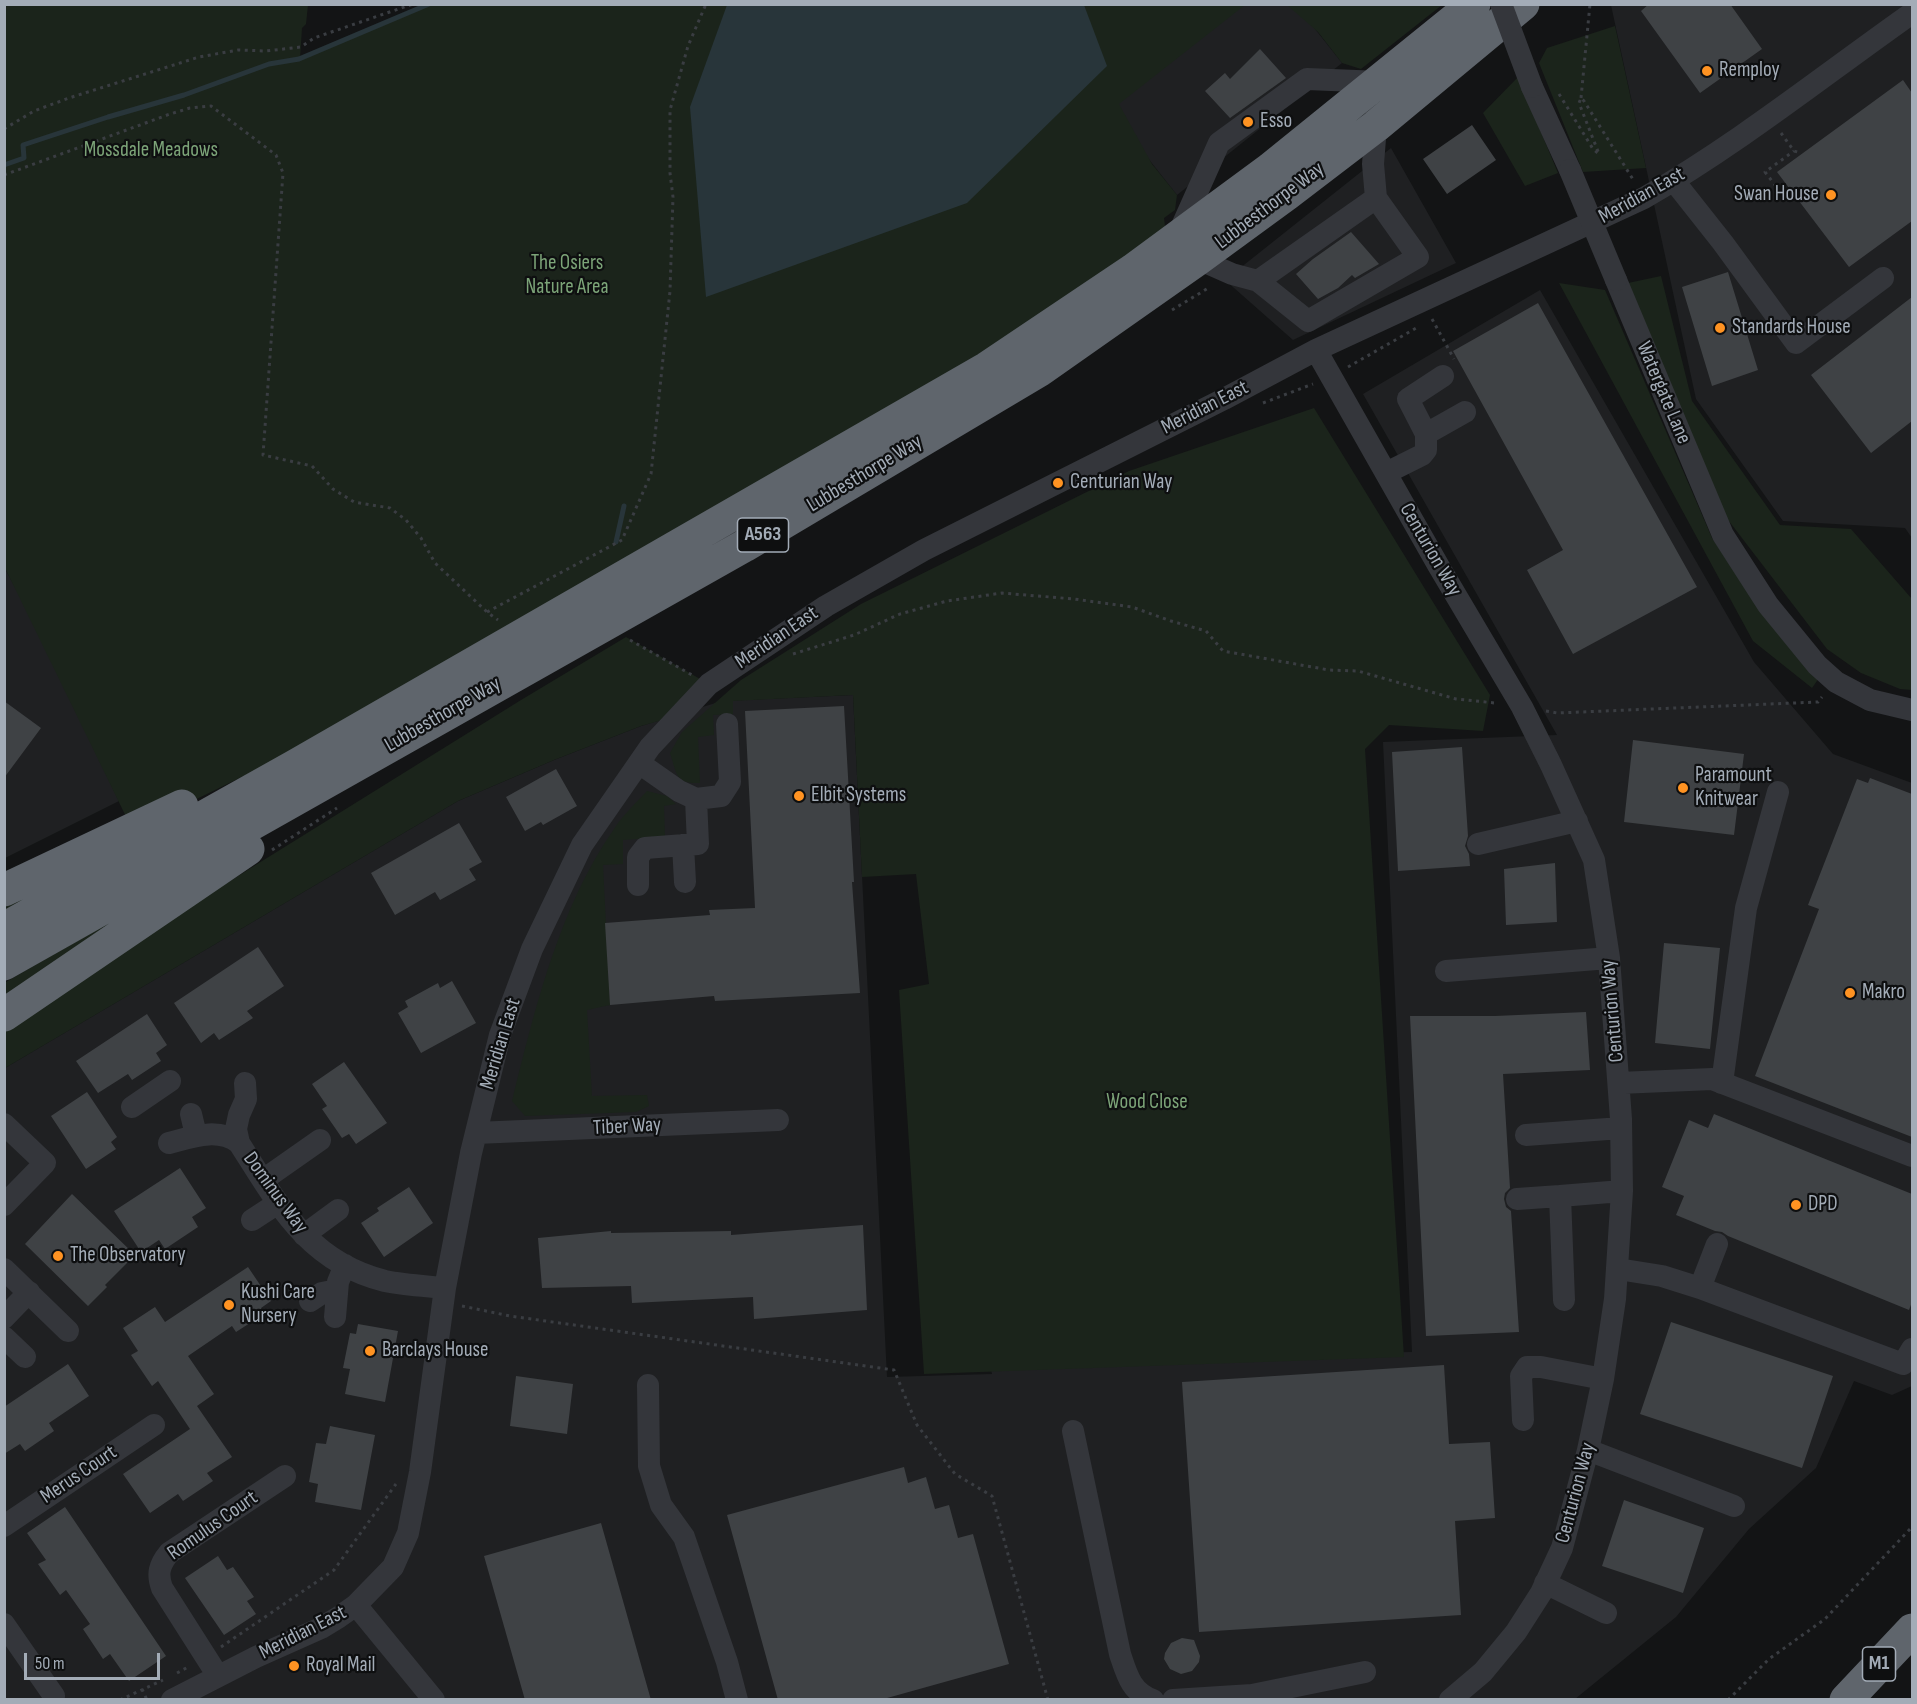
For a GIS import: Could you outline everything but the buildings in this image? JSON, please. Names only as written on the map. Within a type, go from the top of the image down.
[{"type":"highway","name":"Lubbesthorpe Way","points":[[4,929],[295,766],[463,686],[744,546],[1040,370],[1187,248],[1270,169],[1381,82],[1474,4]]},
{"type":"highway","name":"Lubbesthorpe Way","points":[[4,964],[463,686],[513,639],[987,368],[1133,270],[1187,248],[1376,126],[1523,4]]},
{"type":"highway","points":[[4,890],[463,686]]},
{"type":"highway","points":[[4,1015],[463,686]]},
{"type":"highway","name":"M1","points":[[1846,1700],[1912,1630]]},
{"type":"street","name":"Watergate Lane","points":[[1501,4],[1532,87],[1570,170],[1723,535],[1768,605],[1817,665],[1836,682],[1870,700],[1912,710]]},
{"type":"street","name":"Meridian East","points":[[172,1700],[321,1628],[356,1605],[393,1567],[408,1533],[420,1472],[445,1288],[476,1133],[501,1035],[532,949],[582,845],[650,747],[709,684],[826,606],[924,550],[1224,399],[1316,350],[1644,198],[1674,181],[1769,117],[1912,13]]},
{"type":"street","points":[[1376,126],[1373,164],[1376,198],[1418,257],[1308,321],[1258,281],[1232,274],[1187,248],[1219,143],[1307,79],[1381,82]]},
{"type":"street","points":[[1674,181],[1723,243],[1796,343],[1883,278]]},
{"type":"street","points":[[1258,281],[1376,198]]},
{"type":"street","name":"Centurion Way","points":[[1316,350],[1522,707],[1594,860],[1609,958],[1619,1083],[1622,1191],[1618,1269],[1603,1379],[1588,1450],[1562,1548],[1545,1583],[1516,1632],[1483,1672],[1450,1700]]},
{"type":"street","points":[[1386,473],[1422,455],[1426,450],[1426,434],[1408,399],[1449,368]]},
{"type":"street","points":[[1426,434],[1464,412]]},
{"type":"street","points":[[639,763],[696,799],[722,796],[730,782],[728,724]]},
{"type":"street","points":[[1722,1083],[1746,908],[1778,792]]},
{"type":"street","points":[[638,885],[638,856],[645,848],[698,844],[696,799]]},
{"type":"street","points":[[1478,844],[1576,821]]},
{"type":"street","points":[[683,845],[685,882]]},
{"type":"street","points":[[1446,971],[1609,958]]},
{"type":"street","points":[[1619,1083],[1712,1079],[1912,1156]]},
{"type":"street","points":[[132,1107],[170,1081]]},
{"type":"street","name":"Dominus Way","points":[[239,1143],[236,1129],[245,1091]]},
{"type":"street","name":"Tiber Way","points":[[476,1133],[778,1120]]},
{"type":"street","points":[[4,1124],[45,1163],[4,1205]]},
{"type":"street","name":"Dominus Way","points":[[169,1143],[194,1125],[232,1137],[239,1143],[290,1220],[317,1248],[345,1265],[386,1281],[445,1288]]},
{"type":"street","points":[[1526,1135],[1621,1128]]},
{"type":"street","points":[[263,1180],[320,1140]]},
{"type":"street","points":[[1517,1199],[1622,1191]]},
{"type":"street","points":[[1560,1196],[1564,1300]]},
{"type":"street","points":[[252,1220],[278,1203]]},
{"type":"street","points":[[304,1235],[338,1210]]},
{"type":"street","points":[[1700,1288],[1717,1244]]},
{"type":"street","points":[[335,1317],[337,1290],[345,1265]]},
{"type":"street","points":[[4,1269],[68,1331]]},
{"type":"street","points":[[1618,1269],[1662,1276],[1700,1288],[1903,1364],[1912,1350]]},
{"type":"street","points":[[310,1301],[322,1293],[337,1290]]},
{"type":"street","points":[[4,1318],[29,1292]]},
{"type":"street","points":[[4,1337],[25,1357]]},
{"type":"street","points":[[1523,1420],[1521,1376],[1527,1367],[1541,1367],[1603,1379]]},
{"type":"street","points":[[648,1385],[649,1466],[661,1505],[684,1537],[727,1662],[737,1700]]},
{"type":"street","name":"Merus Court","points":[[4,1526],[154,1425]]},
{"type":"street","points":[[1072,1431],[1119,1654],[1128,1678],[1141,1695],[1153,1700]]},
{"type":"street","points":[[1588,1450],[1734,1506]]},
{"type":"street","name":"Romulus Court","points":[[218,1676],[162,1588],[158,1578],[159,1568],[169,1552],[285,1476]]},
{"type":"street","points":[[1545,1583],[1606,1614]]},
{"type":"street","points":[[356,1605],[434,1700]]},
{"type":"street","points":[[4,1624],[54,1696]]},
{"type":"street","points":[[1173,1700],[1253,1697],[1365,1672]]},
{"type":"path","points":[[4,129],[34,111],[69,98],[199,57],[238,50],[266,51],[301,47],[314,38],[413,4]]},
{"type":"path","points":[[487,612],[622,540],[651,474],[670,291],[673,197],[670,173],[670,110],[688,46],[706,4]]},
{"type":"path","points":[[1556,89],[1593,149],[1599,154],[1579,104],[1590,4]]},
{"type":"path","points":[[1581,98],[1644,198]]},
{"type":"path","points":[[4,175],[170,114],[190,108],[211,106],[276,155],[283,173],[263,455],[312,466],[333,489],[354,502],[390,508],[406,520],[421,538],[435,563],[487,612],[502,623],[513,639]]},
{"type":"path","points":[[1769,117],[1794,151],[1801,153]]},
{"type":"path","points":[[1785,198],[1765,172],[1794,151]]},
{"type":"path","points":[[1432,319],[1449,368]]},
{"type":"path","points":[[791,654],[854,635],[900,614],[947,601],[1002,593],[1132,607],[1206,631],[1222,651],[1329,670],[1358,671],[1456,699],[1467,698],[1557,713],[1818,702],[1836,682]]},
{"type":"path","points":[[626,637],[709,684]]},
{"type":"path","points":[[265,855],[345,802]]},
{"type":"path","points":[[461,1306],[510,1316],[894,1370],[917,1425],[955,1474],[992,1496],[1048,1700]]},
{"type":"path","points":[[120,1700],[206,1657],[334,1570],[397,1483]]},
{"type":"path","points":[[1728,1700],[1769,1659],[1826,1619],[1912,1527]]},
{"type":"path","points":[[142,1689],[147,1700]]},
{"type":"shaded area","points":[[727,5],[1084,5],[1107,66],[967,203],[706,297],[690,107]]},
{"type":"shaded area","points":[[1232,5],[1296,5],[1342,63],[1177,195],[1106,105]]},
{"type":"shaded area","points":[[1611,5],[1912,5],[1912,538],[1905,528],[1783,521],[1696,399]]},
{"type":"shaded area","points":[[1391,148],[1456,263],[1293,340],[1225,280]]},
{"type":"shaded area","points":[[1540,290],[1754,662],[1833,754],[1912,783],[1912,1386],[1892,1395],[1854,1381],[1816,1468],[1749,1529],[1676,1617],[1575,1699],[5,1700],[5,1068],[458,801],[641,726],[722,701],[853,695],[887,1377],[992,1374],[989,1360],[1412,1352],[1383,742],[1557,735],[1363,394]]},
{"type":"shaded area","points":[[4,567],[30,614],[119,801],[5,858]]},
{"type":"green space","name":"The Osiers Nature Area","points":[[5,5],[308,5],[306,24],[302,28],[300,59],[424,5],[1245,5],[1119,104],[1152,164],[1177,195],[1175,210],[1164,218],[1165,226],[1133,270],[452,674],[166,814],[5,929],[5,890],[132,829],[5,568]]},
{"type":"green space","points":[[1287,5],[1442,5],[1361,69],[1342,63],[1318,32]]},
{"type":"green space","points":[[1615,26],[1646,168],[1583,172],[1539,63],[1547,48]]},
{"type":"green space","points":[[1518,77],[1558,173],[1525,186],[1483,113]]},
{"type":"green space","points":[[1661,276],[1692,401],[1780,525],[1851,529],[1912,599],[1912,690],[1900,689],[1861,673],[1827,649],[1722,512],[1628,283]]},
{"type":"green space","points":[[1559,283],[1605,290],[1712,538],[1760,610],[1819,678],[1812,688],[1753,641]]},
{"type":"green space","name":"Wood Close","points":[[1314,408],[1490,695],[1483,731],[1389,725],[1365,749],[1404,1357],[924,1374],[899,990],[929,984],[916,874],[862,877],[853,695],[733,701],[733,714],[713,715],[714,735],[698,737],[700,783],[686,782],[678,776],[670,753],[682,732],[741,680],[861,604],[1129,471]]},
{"type":"green space","points":[[626,637],[709,684],[680,715],[641,726],[458,801],[5,1068],[5,1031],[156,927]]},
{"type":"green space","points":[[647,791],[667,796],[676,804],[664,806],[665,837],[623,840],[623,864],[603,865],[610,1005],[587,1010],[592,1096],[647,1095],[649,1106],[636,1112],[525,1116],[512,1101],[540,995],[564,925],[595,860],[625,814]]},
{"type":"green space","points":[[138,906],[5,1015],[4,983]]},
{"type":"waterway","points":[[4,165],[24,158],[23,145],[184,95],[269,64],[299,59],[429,4]]},
{"type":"waterway","points":[[616,542],[624,506]]},
{"type":"place","name":"Remploy","points":[[1707,71]]},
{"type":"place","name":"Esso","points":[[1248,122]]},
{"type":"place","name":"Swan House","points":[[1831,195]]},
{"type":"place","name":"Standards House","points":[[1720,328]]},
{"type":"place","name":"Centurian Way","points":[[1058,483]]},
{"type":"place","name":"Paramount Knitwear","points":[[1683,788]]},
{"type":"place","name":"Elbit Systems","points":[[799,796]]},
{"type":"place","name":"Makro","points":[[1850,993]]},
{"type":"place","name":"DPD","points":[[1796,1205]]},
{"type":"place","name":"The Observatory","points":[[58,1256]]},
{"type":"place","name":"Kushi Care Nursery","points":[[229,1305]]},
{"type":"place","name":"Barclays House","points":[[370,1351]]},
{"type":"place","name":"Royal Mail","points":[[294,1666]]},
{"type":"park label","name":"Mossdale Meadows","points":[[151,151]]}]
